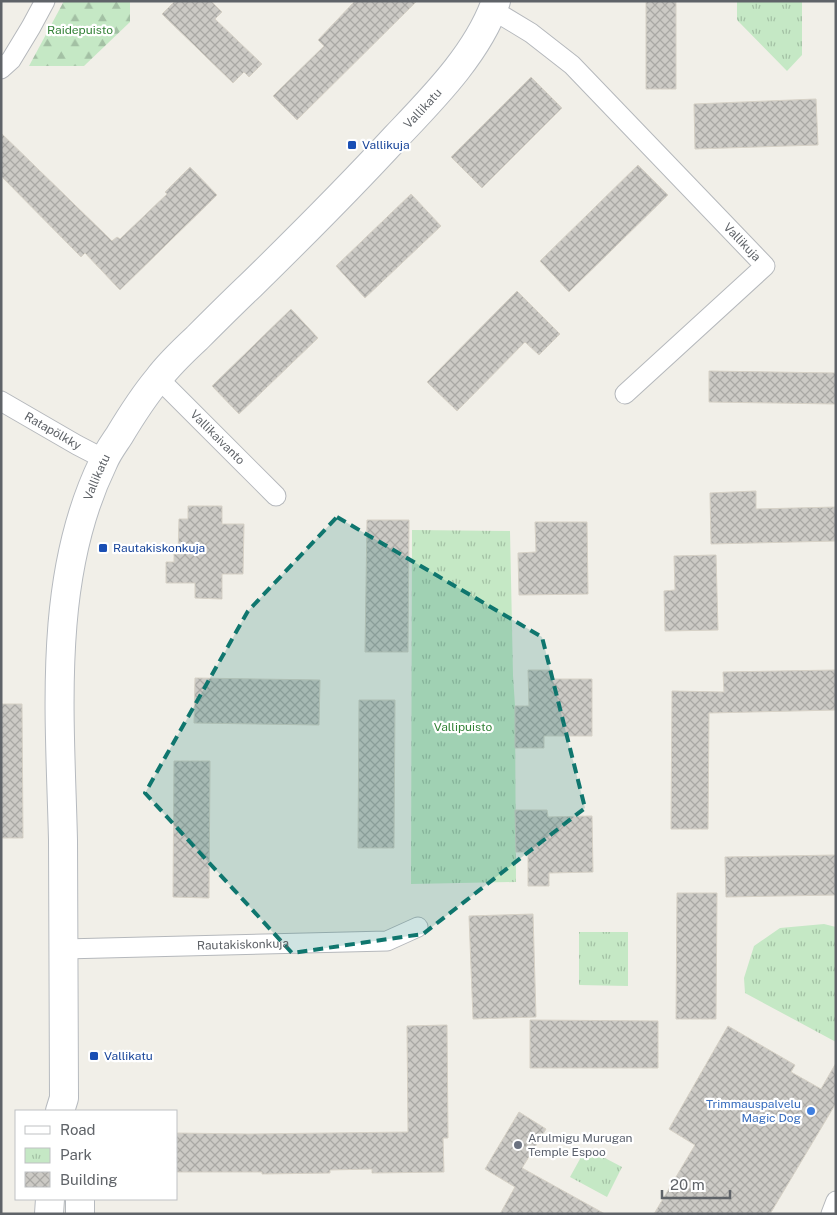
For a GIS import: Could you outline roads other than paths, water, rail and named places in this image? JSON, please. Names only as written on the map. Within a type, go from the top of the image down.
[{"type":"main road","name":"Vallikatu","points":[[64,1107],[60,682],[62,633],[65,595],[80,522],[92,486],[104,459],[158,378],[350,186],[416,116],[471,50],[494,6]]},
{"type":"main road","points":[[49,1214],[50,1200]]},
{"type":"main road","points":[[80,1200],[80,1214]]},
{"type":"street","points":[[1,69],[11,60],[44,3]]},
{"type":"street","name":"Vallikuja","points":[[494,6],[572,65],[765,266],[625,394]]},
{"type":"street","name":"Vallikaivanto","points":[[158,378],[276,496]]},
{"type":"street","name":"Ratapölkky","points":[[1,401],[104,459]]},
{"type":"street","name":"Rautakiskonkuja","points":[[64,949],[387,941],[418,927]]},
{"type":"street","points":[[831,1214],[836,1201]]},
{"type":"place","name":"Vallikuja","points":[[352,145]]},
{"type":"place","name":"Rautakiskonkuja","points":[[103,548]]},
{"type":"place","name":"Vallikatu","points":[[94,1056]]},
{"type":"place","name":"Trimmauspalvelu Magic Dog","points":[[811,1111]]},
{"type":"place","name":"Arulmigu Murugan Temple Espoo","points":[[518,1145]]},
{"type":"park label","name":"Raidepuisto","points":[[80,30]]},
{"type":"park label","name":"Vallipuisto","points":[[463,727]]}]
